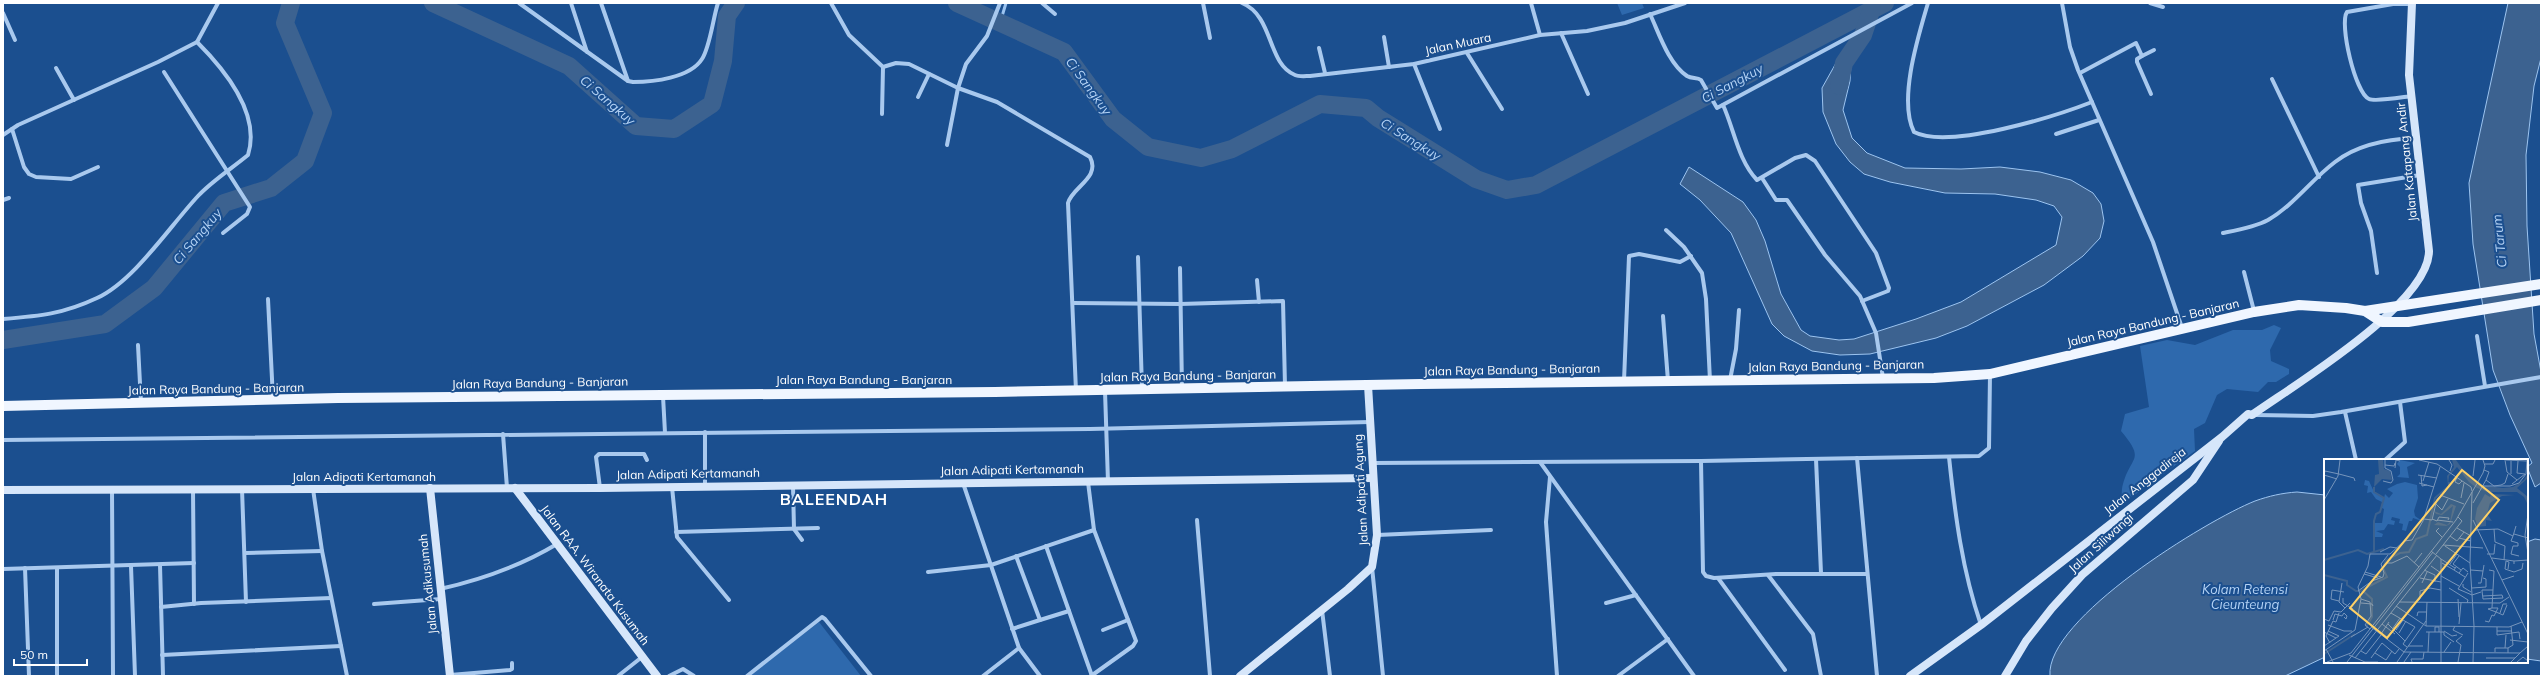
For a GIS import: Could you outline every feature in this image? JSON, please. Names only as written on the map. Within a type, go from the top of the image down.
[{"type":"main road","name":"Jalan Katapang Andir","points":[[2396,308],[2427,267],[2429,258],[2409,75],[2412,4]]},
{"type":"main road","name":"Jalan Raya Bandung - Banjaran","points":[[3,406],[663,395],[1076,391],[1368,385],[1883,379],[1990,374],[2183,330],[2254,312],[2310,305],[2365,311],[2396,308],[2541,284]]},
{"type":"main road","points":[[2382,322],[2408,322],[2541,300]]},
{"type":"main road","name":"Jalan Anggadireja","points":[[1910,676],[1981,625],[2222,437],[2248,414],[2252,415],[2382,322],[2396,308]]},
{"type":"main road","name":"Jalan Raya Bandung - Banjaran","points":[[2365,311],[2382,322]]},
{"type":"main road","name":"Jalan Adipati Agung","points":[[1368,385],[1377,535],[1376,554],[1372,567]]},
{"type":"main road","name":"Jalan Siliwangi","points":[[2005,676],[2026,641],[2052,608],[2088,570],[2193,480],[2222,437]]},
{"type":"main road","name":"Jalan Adipati Kertamanah","points":[[3,490],[600,488],[1373,478]]},
{"type":"main road","name":"Jalan Adikusumah","points":[[430,488],[450,676]]},
{"type":"main road","name":"Jalan RAA. Wiranata Kusumah","points":[[511,488],[557,544],[657,676]]},
{"type":"main road","points":[[1240,676],[1322,610],[1372,567]]},
{"type":"street","points":[[3,135],[12,129],[158,62],[197,42],[218,3]]},
{"type":"street","points":[[519,3],[628,81],[666,78],[697,65],[704,53],[718,3]]},
{"type":"street","points":[[571,3],[588,53]]},
{"type":"street","points":[[601,3],[628,81]]},
{"type":"street","points":[[831,3],[849,35],[883,67],[882,114]]},
{"type":"street","points":[[947,145],[958,88],[966,64],[987,36],[1000,3]]},
{"type":"street","points":[[1042,3],[1055,14]]},
{"type":"street","points":[[1203,3],[1210,38]]},
{"type":"street","name":"Jalan Muara","points":[[1242,3],[1253,8],[1263,21],[1274,49],[1287,70],[1296,76],[1414,64],[1540,35],[1612,26],[1683,3]]},
{"type":"street","points":[[1531,3],[1540,35]]},
{"type":"street","points":[[1650,14],[1670,54],[1678,66],[1690,78],[1701,80],[1717,108],[1912,3]]},
{"type":"street","points":[[1928,3],[1910,73],[1909,115],[1914,132],[1922,136],[1954,137],[2054,117],[2092,102]]},
{"type":"street","points":[[2062,3],[2070,47],[2099,120],[2153,242],[2183,330]]},
{"type":"street","points":[[2150,3],[2163,7]]},
{"type":"street","points":[[2412,4],[2392,4],[2360,9],[2347,12],[2345,16],[2346,38],[2352,67],[2365,96],[2371,100],[2412,96]]},
{"type":"street","points":[[3,14],[15,40]]},
{"type":"street","points":[[1561,32],[1588,94]]},
{"type":"street","points":[[1384,37],[1389,67]]},
{"type":"street","points":[[3,320],[59,314],[99,297],[121,281],[145,257],[199,195],[248,155],[250,148],[248,123],[233,85],[197,42]]},
{"type":"street","points":[[2080,73],[2134,43],[2142,56]]},
{"type":"street","points":[[1319,48],[1325,74]]},
{"type":"street","points":[[2151,94],[2137,62],[2137,58],[2154,50]]},
{"type":"street","points":[[1467,53],[1502,109]]},
{"type":"street","points":[[883,67],[896,63],[909,64],[958,88],[997,102],[1084,152],[1091,159],[1087,180],[1073,194],[1068,203],[1076,391]]},
{"type":"street","points":[[1414,64],[1440,129]]},
{"type":"street","points":[[56,68],[74,100]]},
{"type":"street","points":[[164,72],[250,207],[247,214],[223,233]]},
{"type":"street","points":[[918,97],[929,74]]},
{"type":"street","points":[[2272,79],[2319,177]]},
{"type":"street","points":[[1723,105],[1731,122],[1734,139],[1756,178],[1762,178],[1795,158],[1808,155],[1815,160],[1876,253],[1887,282],[1888,291],[1862,301]]},
{"type":"street","points":[[2056,134],[2099,120]]},
{"type":"street","points":[[12,129],[24,167],[29,174],[36,177],[70,179],[98,167]]},
{"type":"street","points":[[2224,233],[2267,221],[2293,202],[2335,162],[2369,144],[2416,138]]},
{"type":"street","points":[[2377,273],[2371,231],[2361,203],[2358,185],[2421,175]]},
{"type":"street","points":[[1762,178],[1776,200],[1787,200],[1825,255],[1847,278],[1862,301],[1876,333],[1880,351],[1883,379]]},
{"type":"street","points":[[3,200],[9,198]]},
{"type":"street","points":[[1666,230],[1684,246],[1703,277],[1710,381]]},
{"type":"street","points":[[1624,382],[1630,256],[1639,254],[1680,262],[1691,256]]},
{"type":"street","points":[[1138,257],[1141,304],[1142,390]]},
{"type":"street","points":[[1180,268],[1182,389]]},
{"type":"street","points":[[2244,272],[2254,312]]},
{"type":"street","points":[[1257,280],[1259,302]]},
{"type":"street","points":[[268,299],[273,401]]},
{"type":"street","points":[[1073,303],[1180,304],[1284,302],[1285,387]]},
{"type":"street","points":[[1730,380],[1736,349],[1739,310]]},
{"type":"street","points":[[1663,316],[1668,381]]},
{"type":"street","points":[[2477,336],[2485,386]]},
{"type":"street","points":[[138,346],[141,403]]},
{"type":"street","points":[[1372,463],[1701,461],[1979,456],[1989,448],[1992,415],[1990,374]]},
{"type":"street","points":[[2252,415],[2313,416],[2345,412],[2485,386],[2541,378]]},
{"type":"street","points":[[1105,390],[1105,428],[1108,482]]},
{"type":"street","points":[[663,395],[665,433]]},
{"type":"street","points":[[2386,459],[2405,442],[2400,402]]},
{"type":"street","points":[[2345,412],[2356,459]]},
{"type":"street","points":[[3,440],[1105,428],[1370,422]]},
{"type":"street","points":[[503,435],[503,433],[511,488]]},
{"type":"street","points":[[705,486],[706,433]]},
{"type":"street","points":[[600,488],[596,457],[599,454],[644,454],[648,460]]},
{"type":"street","points":[[1949,457],[1955,517],[1968,584],[1981,625]]},
{"type":"street","points":[[1856,458],[1877,676]]},
{"type":"street","points":[[1816,459],[1821,573]]},
{"type":"street","points":[[1701,461],[1703,572],[1709,578],[1821,573],[1866,574]]},
{"type":"street","points":[[1540,462],[1694,676]]},
{"type":"street","points":[[1550,476],[1546,522],[1557,676]]},
{"type":"street","points":[[1046,546],[1092,676],[1134,645],[1135,640],[1094,530],[1088,482]]},
{"type":"street","points":[[963,483],[1019,648],[1040,676]]},
{"type":"street","points":[[793,485],[794,530],[802,540]]},
{"type":"street","points":[[672,487],[676,532],[680,541],[729,600]]},
{"type":"street","points":[[242,488],[246,553],[246,602]]},
{"type":"street","points":[[112,489],[113,676]]},
{"type":"street","points":[[193,489],[194,604]]},
{"type":"street","points":[[313,489],[322,551],[347,676]]},
{"type":"street","points":[[1197,520],[1210,676]]},
{"type":"street","points":[[676,532],[794,530],[818,528]]},
{"type":"street","points":[[928,572],[991,565],[1094,530]]},
{"type":"street","points":[[1377,535],[1491,530]]},
{"type":"street","points":[[440,589],[465,583],[541,554],[557,544]]},
{"type":"street","points":[[246,553],[322,551]]},
{"type":"street","points":[[1016,556],[1040,620]]},
{"type":"street","points":[[3,569],[112,567],[194,563]]},
{"type":"street","points":[[160,564],[163,676]]},
{"type":"street","points":[[131,566],[135,676]]},
{"type":"street","points":[[1372,567],[1383,676]]},
{"type":"street","points":[[25,568],[29,676]]},
{"type":"street","points":[[57,568],[57,676]]},
{"type":"street","points":[[1768,575],[1813,634],[1821,676]]},
{"type":"street","points":[[1718,578],[1785,670]]},
{"type":"street","points":[[1606,603],[1636,595]]},
{"type":"street","points":[[161,607],[194,604],[331,598]]},
{"type":"street","points":[[374,604],[441,599]]},
{"type":"street","points":[[1322,610],[1330,676]]},
{"type":"street","points":[[1012,629],[1069,611]]},
{"type":"street","points":[[747,676],[822,618],[825,619],[871,676]]},
{"type":"street","points":[[1104,630],[1128,620]]},
{"type":"street","points":[[1618,676],[1668,639]]},
{"type":"street","points":[[162,655],[341,646]]},
{"type":"street","points":[[983,676],[1019,648]]},
{"type":"street","points":[[618,676],[642,657]]},
{"type":"street","points":[[450,676],[510,670],[512,669],[512,663]]},
{"type":"street","points":[[669,676],[683,669],[694,676]]},
{"type":"shaded area","points":[[1617,3],[1642,3],[1644,8],[1622,15]]},
{"type":"shaded area","points":[[2274,325],[2281,328],[2270,350],[2271,361],[2289,369],[2289,374],[2276,382],[2268,382],[2258,392],[2227,389],[2217,395],[2205,423],[2194,429],[2195,451],[2122,504],[2122,486],[2135,453],[2129,441],[2121,431],[2125,414],[2149,407],[2140,346],[2167,340],[2195,345],[2233,330],[2262,330]]},
{"type":"shaded area","points":[[819,622],[861,676],[749,676]]},
{"type":"water","name":"Ci Tarum","points":[[2508,3],[2541,3],[2541,58],[2534,86],[2526,155],[2527,226],[2534,334],[2541,372],[2541,483],[2535,487],[2528,470],[2528,466],[2532,463],[2510,415],[2493,370],[2473,244],[2469,183]]},
{"type":"water","points":[[1836,63],[1851,63],[1850,81],[1843,110],[1852,138],[1867,153],[1905,168],[1961,169],[2000,167],[2040,172],[2071,180],[2093,193],[2101,204],[2104,221],[2100,238],[2083,256],[2044,285],[1967,326],[1936,338],[1870,354],[1840,355],[1812,351],[1784,336],[1772,324],[1731,233],[1700,200],[1680,184],[1689,167],[1743,202],[1756,220],[1765,241],[1781,294],[1801,330],[1810,336],[1839,340],[1854,339],[1916,319],[1961,302],[2056,245],[2062,217],[2054,206],[2036,200],[1995,194],[1945,193],[1890,182],[1864,174],[1850,162],[1836,144],[1823,112],[1822,88]]},
{"type":"water","name":"Kolam Retensi Cieunteung","points":[[2297,492],[2324,495],[2324,657],[2285,676],[2050,676],[2055,653],[2073,627],[2100,601],[2133,574],[2202,528],[2255,501],[2281,494]]},
{"type":"water","points":[[2535,539],[2541,540],[2541,661],[2528,659],[2528,542]]},
{"type":"waterway","name":"Ci Sangkuy","points":[[3,340],[105,324],[154,288],[224,203],[271,188],[305,161],[323,113],[285,23],[291,3]]},
{"type":"waterway","name":"Ci Sangkuy","points":[[433,3],[569,66],[636,126],[674,129],[712,104],[723,61],[727,16],[736,3]]},
{"type":"waterway","name":"Ci Sangkuy","points":[[957,3],[1064,52],[1113,119],[1148,147],[1201,158],[1232,149],[1320,104],[1366,108],[1378,118],[1476,179],[1507,190],[1536,185],[1885,3]]},
{"type":"waterway","points":[[1000,23],[1006,3]]},
{"type":"waterway","points":[[1839,86],[1844,63],[1863,35],[1872,8]]},
{"type":"district","name":"BALEENDAH","points":[[834,499]]}]
